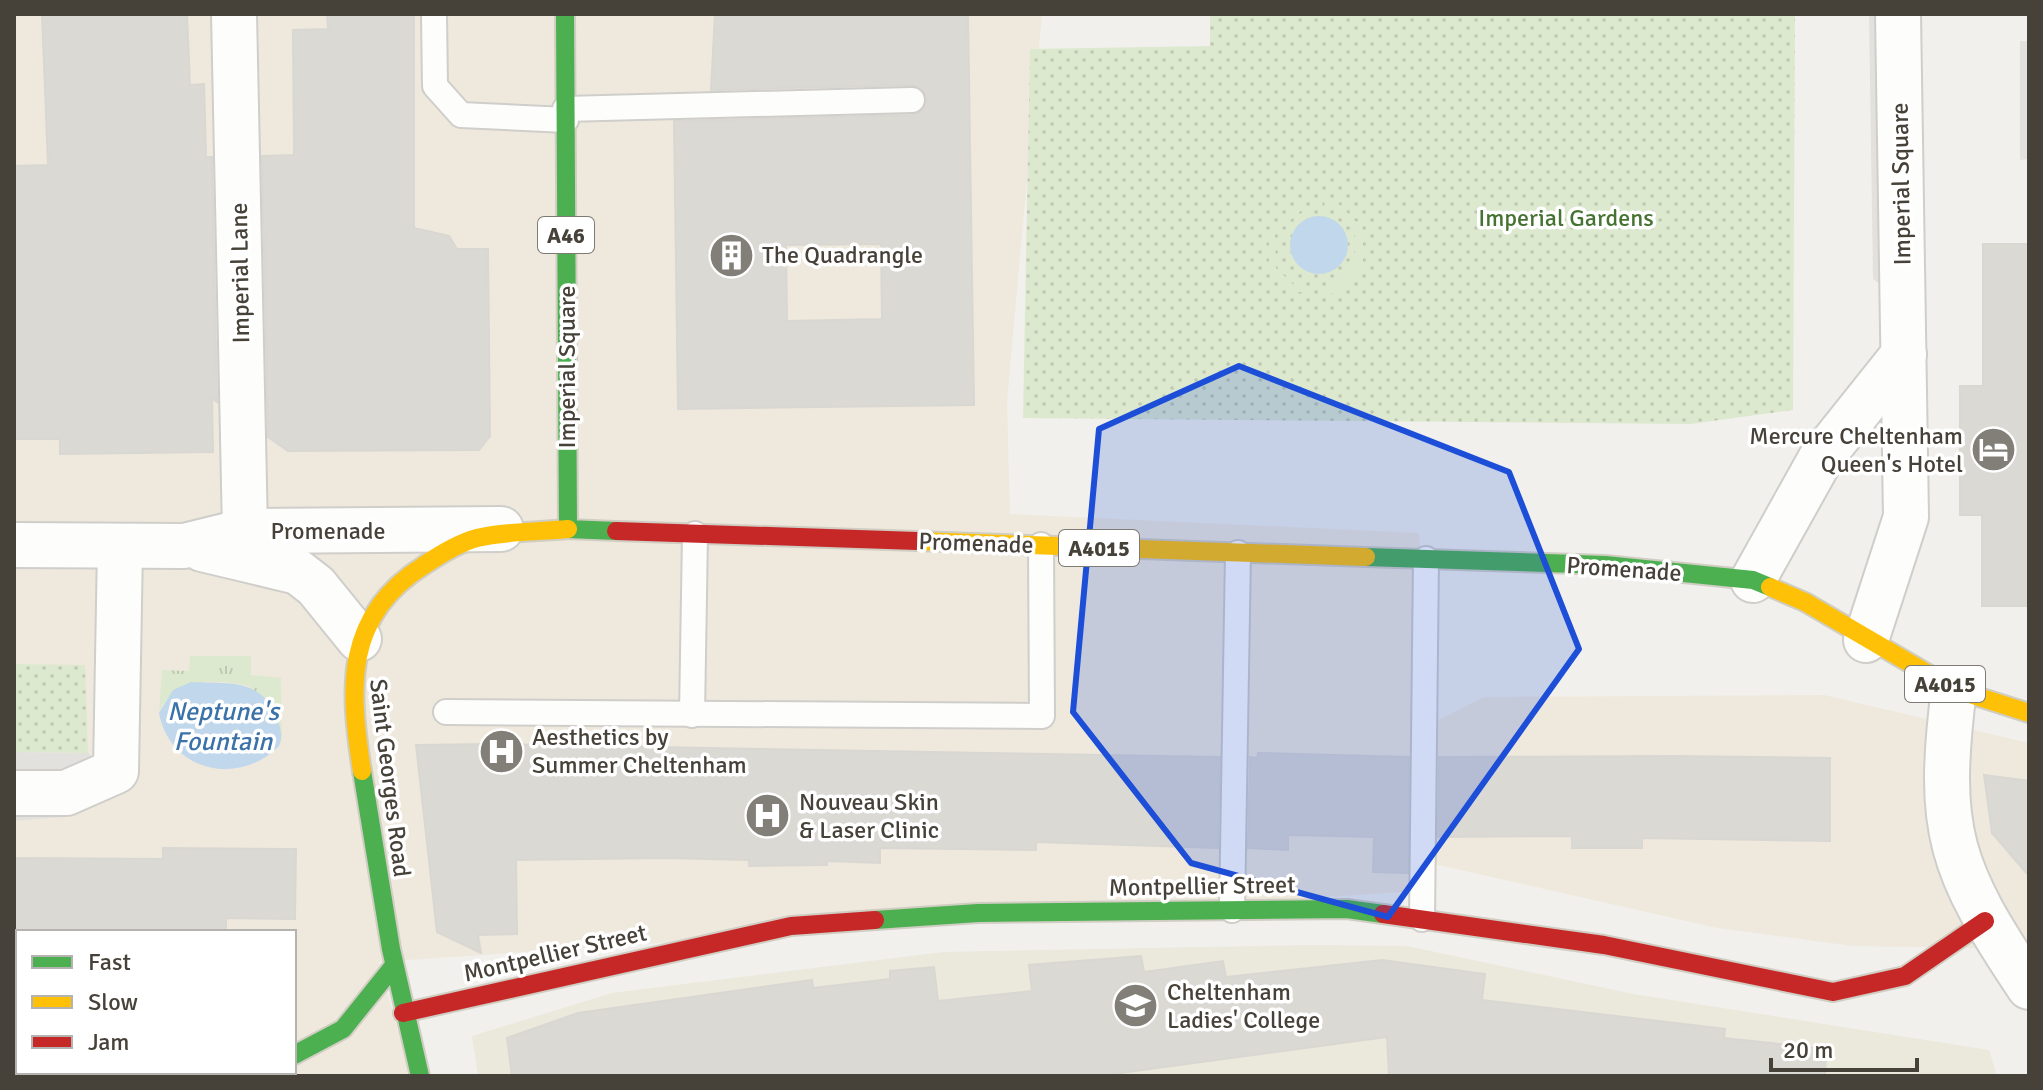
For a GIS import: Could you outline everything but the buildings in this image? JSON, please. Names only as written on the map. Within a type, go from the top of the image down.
[{"type":"street","name":"Imperial Lane","points":[[234,14],[245,531]]},
{"type":"street","name":"Imperial Square","points":[[565,14],[568,529]]},
{"type":"street","name":"Imperial Square","points":[[1866,640],[1906,517],[1898,14]]},
{"type":"street","points":[[1753,580],[1821,458],[1904,354]]},
{"type":"street","name":"Promenade","points":[[14,545],[184,546],[245,531],[568,529],[1605,565],[1753,580],[1805,602],[1866,640]]},
{"type":"street","name":"Saint Georges Road","points":[[420,1076],[392,968],[352,686],[359,639],[386,592],[418,566],[475,538],[568,529]]},
{"type":"street","points":[[184,546],[298,572],[316,586],[359,639]]},
{"type":"street","points":[[14,793],[66,793],[123,772],[120,547]]},
{"type":"street","name":"A4015","points":[[1866,640],[1954,689],[2029,713]]},
{"type":"street","points":[[1954,689],[1945,759],[1947,812],[1959,865],[1985,921],[2029,987]]},
{"type":"street","name":"Montpellier Street","points":[[403,1013],[609,964],[791,926],[978,913],[1347,909],[1604,945],[1833,992],[1905,976],[1985,921]]},
{"type":"street","points":[[296,1054],[343,1029],[392,968]]},
{"type":"lane","points":[[434,14],[435,86],[461,115],[565,114],[912,100]]},
{"type":"lane","points":[[692,715],[695,534]]},
{"type":"lane","points":[[446,712],[1042,716],[1041,545]]},
{"type":"lane","points":[[1232,910],[1238,553]]},
{"type":"lane","points":[[1422,919],[1426,559]]},
{"type":"highlighted area","points":[[1239,366],[1509,472],[1579,649],[1388,917],[1191,863],[1073,712],[1099,429]]},
{"type":"shaded area","points":[[14,14],[1042,14],[1007,401],[1010,514],[1419,533],[1435,722],[1484,697],[1824,695],[2029,743],[2029,949],[1853,946],[1717,928],[1434,864],[1417,891],[379,962],[410,1076],[14,1076]]},
{"type":"shaded area","points":[[1869,14],[1884,14],[1887,289],[1873,279]]},
{"type":"shaded area","points":[[2020,41],[2029,41],[2029,159],[2020,160]]},
{"type":"shaded area","points":[[14,752],[88,753],[125,785],[74,816],[14,821]]},
{"type":"shaded area","name":"Cheltenham Ladies' College","points":[[1407,946],[1633,994],[1989,1050],[1997,1076],[478,1076],[472,1036],[612,993],[943,952]]},
{"type":"green space","name":"Imperial Gardens","points":[[1210,14],[1795,14],[1793,410],[1690,424],[1023,418],[1030,49],[1210,46]]},
{"type":"green space","points":[[1324,199],[1336,201],[1363,229],[1363,267],[1339,293],[1323,294],[1323,287],[1334,287],[1355,264],[1355,233],[1333,209],[1325,208]]},
{"type":"green space","points":[[1301,202],[1305,207],[1275,234],[1276,268],[1295,286],[1303,287],[1303,292],[1293,292],[1269,271],[1269,230]]},
{"type":"green space","points":[[190,656],[251,656],[251,675],[281,678],[282,740],[279,725],[250,686],[210,682],[185,686],[166,701],[159,713],[162,670],[189,671]]},
{"type":"green space","points":[[14,664],[85,665],[88,753],[14,752]]},
{"type":"water","points":[[1319,216],[1330,218],[1339,225],[1346,234],[1346,256],[1339,265],[1330,272],[1319,274],[1308,272],[1299,265],[1292,256],[1290,245],[1292,234],[1299,225],[1308,218]]},
{"type":"water","name":"Neptune's Fountain","points":[[191,682],[231,684],[254,690],[271,707],[278,721],[281,734],[279,746],[263,759],[245,766],[226,769],[208,767],[191,760],[177,749],[166,733],[159,713],[173,690]]},
{"type":"traffic: fast","points":[[565,14],[568,529],[616,531]]},
{"type":"traffic: fast","points":[[1366,557],[1605,565],[1753,580],[1770,587]]},
{"type":"traffic: fast","points":[[362,771],[391,949],[420,1076]]},
{"type":"traffic: fast","points":[[875,920],[978,913],[1347,909],[1383,914]]},
{"type":"traffic: fast","points":[[296,1054],[343,1029],[392,968]]},
{"type":"traffic: slow","points":[[362,771],[355,683],[358,656],[378,607],[397,586],[423,566],[463,543],[499,534],[568,529]]},
{"type":"traffic: slow","points":[[917,541],[1366,557]]},
{"type":"traffic: slow","points":[[1770,587],[1805,602],[1954,689],[2029,713]]},
{"type":"traffic: jam","points":[[616,531],[917,541]]},
{"type":"traffic: jam","points":[[1383,914],[1604,945],[1833,992],[1905,976],[1985,921]]},
{"type":"traffic: jam","points":[[403,1013],[791,926],[875,920]]},
{"type":"traffic: jam","points":[[253,1076],[257,1074]]},
{"type":"place","name":"The Quadrangle","points":[[731,255]]},
{"type":"place","name":"Mercure Cheltenham Queen's Hotel","points":[[1994,450]]},
{"type":"place","name":"Aesthetics by Summer Cheltenham","points":[[501,751]]},
{"type":"place","name":"Nouveau Skin & Laser Clinic","points":[[768,816]]},
{"type":"place","name":"Cheltenham Ladies' College","points":[[1136,1006]]}]
